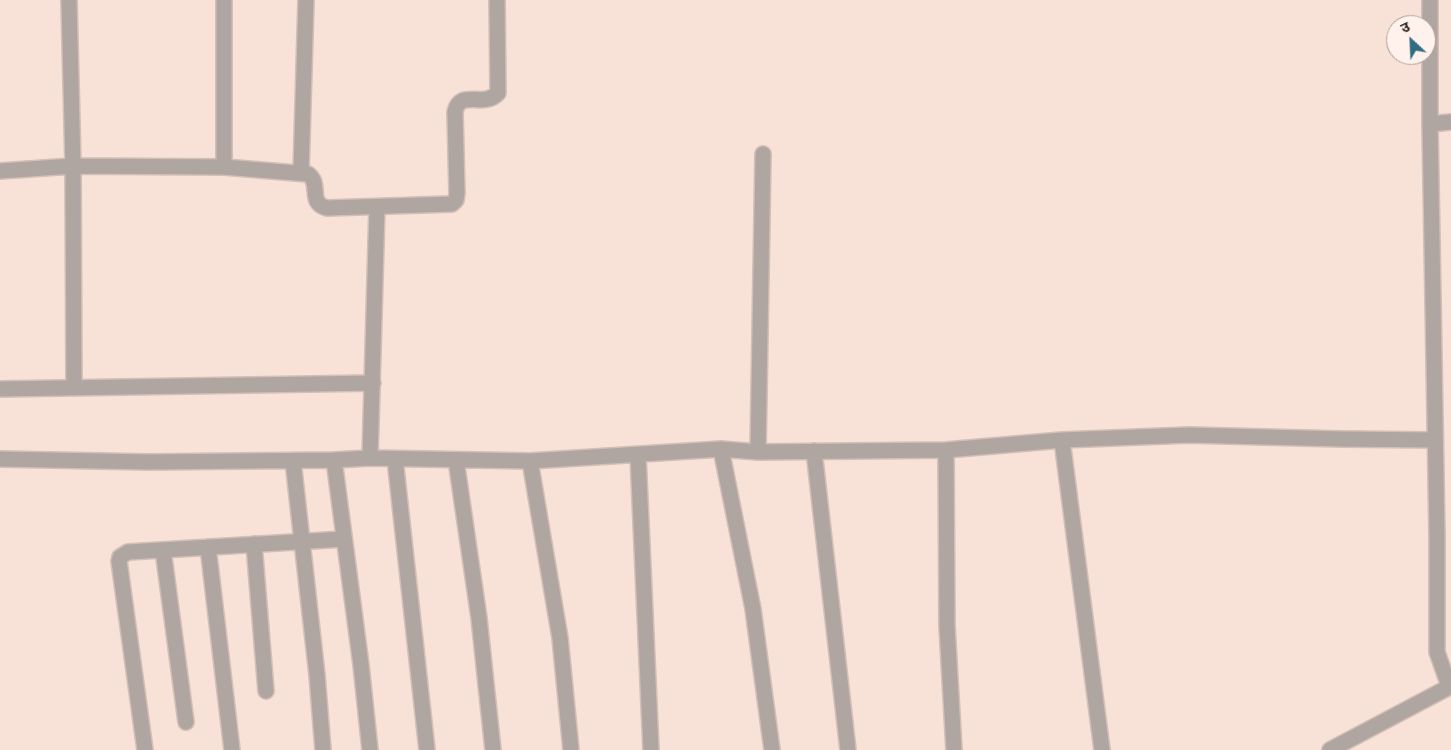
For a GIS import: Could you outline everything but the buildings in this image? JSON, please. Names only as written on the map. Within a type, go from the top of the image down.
[{"type":"street","points":[[69,0],[73,166],[74,388]]},
{"type":"street","points":[[224,0],[224,167]]},
{"type":"street","points":[[301,173],[306,0]]},
{"type":"street","points":[[0,170],[73,166],[224,167],[308,174],[315,182],[315,198],[321,206],[327,208],[452,204],[456,200],[457,193],[455,112],[457,105],[461,101],[488,100],[498,93],[497,0]]},
{"type":"street","points":[[1330,750],[1347,746],[1450,686],[1437,652],[1430,0]]},
{"type":"street","points":[[1430,124],[1451,122]]},
{"type":"street","points":[[758,452],[763,154]]},
{"type":"street","points":[[370,458],[377,207]]},
{"type":"street","points":[[0,390],[372,383]]},
{"type":"street","points":[[0,459],[149,462],[293,461],[370,458],[530,461],[722,449],[758,452],[946,450],[1062,440],[1190,435],[1435,440]]},
{"type":"street","points":[[1062,440],[1102,750]]},
{"type":"street","points":[[722,449],[753,610],[772,750]]},
{"type":"street","points":[[946,450],[947,626],[954,750]]},
{"type":"street","points":[[814,451],[848,750]]},
{"type":"street","points":[[638,455],[651,750]]},
{"type":"street","points":[[395,459],[427,750]]},
{"type":"street","points":[[334,460],[361,665],[370,750]]},
{"type":"street","points":[[456,460],[479,618],[493,750]]},
{"type":"street","points":[[293,461],[317,675],[323,750]]},
{"type":"street","points":[[530,461],[560,638],[571,750]]},
{"type":"street","points":[[144,750],[119,561],[123,554],[128,552],[344,539]]},
{"type":"street","points":[[254,544],[266,691]]},
{"type":"street","points":[[208,547],[232,750]]},
{"type":"street","points":[[163,550],[186,722]]}]
